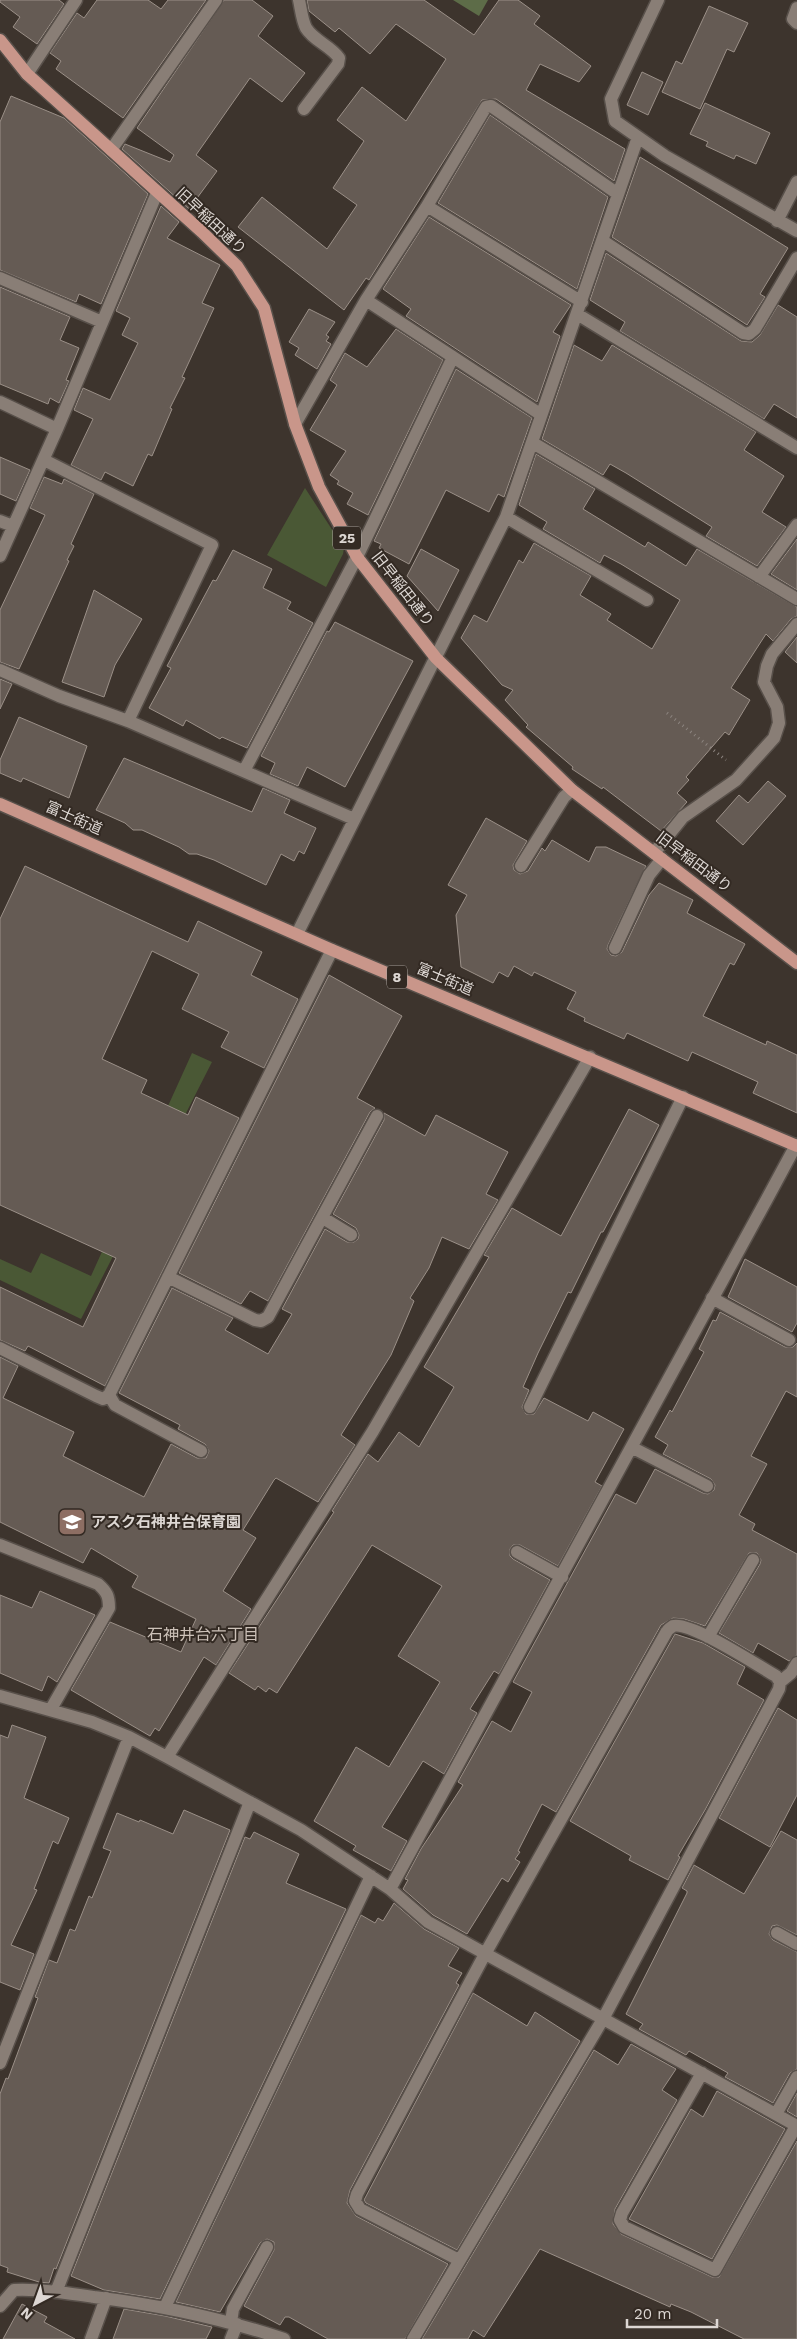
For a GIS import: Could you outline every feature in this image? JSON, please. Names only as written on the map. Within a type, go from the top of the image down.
[{"type":"main road","name":"旧早稲田通り","points":[[0,40],[27,74],[237,266],[264,308],[296,424],[319,486],[357,557],[436,658],[572,790],[797,964]]},
{"type":"main road","name":"富士街道","points":[[0,804],[332,950],[797,1145]]},
{"type":"street","points":[[27,74],[76,0]]},
{"type":"street","points":[[111,150],[216,0]]},
{"type":"street","points":[[294,0],[299,0],[303,20],[310,33],[335,51],[340,58],[338,64],[304,110]]},
{"type":"street","points":[[658,0],[611,98],[615,121],[665,156],[797,231]]},
{"type":"street","points":[[797,8],[792,19],[797,23]]},
{"type":"street","points":[[296,424],[366,300],[428,206],[489,106],[618,194]]},
{"type":"street","points":[[297,934],[506,517],[533,442],[540,414],[580,308],[638,137]]},
{"type":"street","points":[[777,221],[797,182]]},
{"type":"street","points":[[0,556],[58,429],[157,193]]},
{"type":"street","points":[[428,206],[580,308],[797,448]]},
{"type":"street","points":[[603,241],[743,333],[750,334],[755,329],[797,258]]},
{"type":"street","points":[[0,278],[102,322]]},
{"type":"street","points":[[366,300],[540,414]]},
{"type":"street","points":[[244,771],[357,557],[453,357]]},
{"type":"street","points":[[0,402],[58,429]]},
{"type":"street","points":[[533,442],[797,600]]},
{"type":"street","points":[[44,460],[212,545],[128,721]]},
{"type":"street","points":[[506,517],[647,600]]},
{"type":"street","points":[[0,520],[13,526]]},
{"type":"street","points":[[759,577],[797,525]]},
{"type":"street","points":[[615,948],[658,856],[683,817],[742,773],[774,738],[779,723],[777,707],[764,682],[767,666],[772,654],[797,624]]},
{"type":"street","points":[[0,670],[59,696],[128,721],[354,819]]},
{"type":"street","points":[[521,866],[564,797],[572,790]]},
{"type":"street","points":[[0,1348],[96,1396],[103,1399],[108,1395],[332,950]]},
{"type":"street","points":[[167,1757],[373,1431],[590,1057]]},
{"type":"street","points":[[530,1407],[683,1097]]},
{"type":"street","points":[[168,1278],[255,1320],[261,1321],[268,1317],[377,1116]]},
{"type":"street","points":[[390,1889],[633,1448],[712,1298],[797,1145]]},
{"type":"street","points":[[323,1218],[351,1235]]},
{"type":"street","points":[[712,1298],[789,1340]]},
{"type":"street","points":[[108,1395],[115,1404],[201,1451]]},
{"type":"street","points":[[633,1448],[707,1486]]},
{"type":"street","points":[[0,1545],[98,1584],[107,1592],[109,1608],[51,1709]]},
{"type":"street","points":[[517,1552],[562,1576]]},
{"type":"street","points":[[708,1636],[753,1560]]},
{"type":"street","points":[[413,2339],[603,2019],[780,1689],[780,1682],[776,1676],[708,1636],[682,1627],[673,1626],[667,1631],[485,1954],[355,2201],[360,2209],[459,2260]]},
{"type":"street","points":[[780,1682],[791,1673],[797,1663]]},
{"type":"street","points":[[1,1698],[51,1709],[129,1737],[167,1757],[302,1830],[390,1889],[428,1922],[485,1954],[702,2073],[797,2126],[715,2270],[624,2227],[620,2220],[622,2213],[702,2073]]},
{"type":"street","points":[[0,2063],[129,1737]]},
{"type":"street","points":[[56,2292],[250,1802]]},
{"type":"street","points":[[165,2307],[371,1876]]},
{"type":"street","points":[[777,1933],[797,1944]]},
{"type":"street","points":[[776,2114],[797,2077]]},
{"type":"street","points":[[231,2339],[234,2323],[233,2309],[267,2247]]},
{"type":"street","points":[[0,2306],[14,2290],[56,2292],[165,2307],[234,2323],[284,2339]]},
{"type":"street","points":[[91,2339],[106,2298]]},
{"type":"path","points":[[667,713],[742,773]]},
{"type":"green space","points":[[453,0],[488,0],[479,16]]},
{"type":"green space","points":[[305,488],[344,548],[343,554],[326,587],[267,555]]},
{"type":"green space","points":[[192,1053],[212,1062],[81,1319],[0,1280],[0,1259],[31,1273],[41,1253],[91,1276]]},
{"type":"building","points":[[0,0],[59,0],[64,4],[37,44],[13,27],[20,17],[0,2]]},
{"type":"building","points":[[97,0],[148,0],[161,9],[168,0],[206,0],[123,118],[56,69],[61,61],[50,53],[77,13],[84,18]]},
{"type":"building","points":[[224,0],[252,0],[273,16],[258,36],[305,73],[282,102],[250,78],[196,155],[217,171],[189,209],[122,149],[125,144],[170,162],[174,155],[137,128]]},
{"type":"building","points":[[307,0],[424,0],[474,35],[499,0],[518,0],[540,16],[534,24],[591,66],[579,82],[540,64],[526,90],[625,149],[614,181],[496,99],[482,100],[369,280],[366,278],[344,310],[238,227],[262,197],[327,249],[357,205],[333,188],[364,141],[337,120],[362,87],[406,121],[446,59],[396,24],[370,54],[339,28],[335,32],[309,11]]},
{"type":"building","points":[[709,6],[748,23],[734,52],[727,49],[700,109],[662,92],[676,61],[682,64]]},
{"type":"building","points":[[642,72],[663,82],[648,115],[627,105]]},
{"type":"building","points":[[11,96],[64,118],[148,194],[101,304],[79,294],[76,302],[0,270],[0,122]]},
{"type":"building","points":[[705,103],[770,133],[756,164],[736,155],[734,159],[706,146],[708,142],[690,134]]},
{"type":"building","points":[[490,115],[608,197],[577,289],[438,203]]},
{"type":"building","points":[[640,157],[788,248],[760,294],[765,297],[747,325],[612,237]]},
{"type":"building","points":[[161,206],[179,222],[167,238],[220,265],[202,303],[214,308],[182,377],[185,378],[170,408],[172,409],[152,456],[148,454],[133,486],[105,472],[101,480],[71,465],[93,419],[74,410],[83,388],[110,400],[138,343],[122,335],[130,318],[116,311]]},
{"type":"building","points":[[429,217],[571,305],[553,332],[560,336],[537,402],[406,316],[411,309],[383,289]]},
{"type":"building","points":[[606,253],[741,341],[752,342],[760,335],[778,305],[797,317],[797,418],[774,404],[764,419],[620,331],[625,322],[590,300]]},
{"type":"building","points":[[0,287],[70,317],[60,340],[79,348],[66,380],[69,381],[59,403],[50,398],[48,404],[0,384]]},
{"type":"building","points":[[309,309],[335,322],[326,335],[329,337],[326,341],[331,344],[317,369],[295,355],[299,348],[289,342]]},
{"type":"building","points":[[396,329],[443,360],[368,515],[347,504],[353,493],[337,484],[339,481],[330,475],[346,451],[310,430],[337,385],[330,380],[345,353],[367,367]]},
{"type":"building","points":[[574,345],[602,361],[612,345],[756,432],[744,450],[784,476],[762,512],[786,527],[757,566],[706,536],[712,527],[626,473],[610,464],[603,475],[542,439]]},
{"type":"building","points":[[456,369],[532,418],[504,497],[498,494],[489,512],[446,490],[409,564],[379,548],[381,544],[374,541]]},
{"type":"building","points":[[536,454],[595,489],[583,509],[645,547],[648,542],[686,566],[697,549],[797,607],[797,616],[791,619],[773,641],[766,634],[731,688],[750,700],[729,735],[725,732],[686,777],[689,780],[677,793],[687,802],[661,831],[603,787],[602,789],[572,769],[573,767],[526,727],[528,725],[505,700],[513,690],[502,685],[461,638],[474,615],[487,622],[519,560],[523,563],[534,543],[591,576],[580,595],[611,614],[607,620],[652,649],[680,600],[604,555],[600,563],[543,529],[547,522],[519,505]]},
{"type":"building","points":[[0,457],[30,470],[16,501],[0,494]]},
{"type":"building","points":[[44,477],[62,484],[64,479],[94,494],[71,544],[74,546],[67,560],[69,561],[19,669],[0,662],[0,610],[45,515],[30,508]]},
{"type":"building","points":[[797,539],[797,590],[771,574]]},
{"type":"building","points":[[421,549],[459,570],[438,611],[407,576]]},
{"type":"building","points":[[233,550],[272,569],[263,588],[291,602],[287,609],[313,623],[247,748],[222,737],[220,739],[186,720],[183,726],[149,708],[171,668],[167,666],[213,580],[216,581]]},
{"type":"building","points":[[94,590],[142,619],[115,665],[104,697],[62,682]]},
{"type":"building","points":[[335,622],[413,661],[345,787],[307,767],[298,786],[270,774],[275,763],[261,756],[327,631],[329,632]]},
{"type":"building","points":[[797,637],[797,663],[785,652]]},
{"type":"building","points":[[0,679],[12,684],[0,709]]},
{"type":"building","points":[[19,717],[87,746],[69,798],[23,778],[21,782],[0,773],[0,760]]},
{"type":"building","points":[[124,758],[252,812],[263,788],[290,800],[284,813],[316,828],[304,854],[299,851],[294,861],[281,854],[266,885],[214,860],[197,854],[189,854],[179,847],[142,830],[133,830],[125,823],[96,810]]},
{"type":"building","points":[[768,781],[786,796],[743,845],[716,821],[739,795],[748,803]]},
{"type":"building","points":[[486,818],[527,841],[513,865],[514,870],[520,874],[528,871],[542,848],[545,851],[552,840],[589,862],[596,847],[606,847],[646,866],[608,945],[607,949],[611,955],[616,956],[622,952],[649,895],[659,883],[693,900],[687,913],[745,944],[734,965],[730,963],[703,1016],[766,1045],[767,1041],[797,1055],[797,1113],[753,1093],[758,1082],[692,1052],[688,1061],[627,1033],[624,1039],[584,1021],[585,1018],[567,1009],[576,992],[534,972],[532,976],[514,966],[508,977],[499,972],[493,983],[461,967],[456,915],[467,895],[448,885]]},
{"type":"building","points":[[25,866],[188,942],[198,921],[262,952],[251,975],[298,999],[264,1068],[221,1047],[229,1032],[182,1009],[199,974],[152,951],[102,1059],[147,1080],[141,1093],[188,1115],[196,1097],[239,1118],[105,1386],[28,1346],[25,1351],[0,1340],[0,1287],[83,1327],[116,1258],[0,1205],[0,919]]},
{"type":"building","points":[[329,975],[402,1016],[357,1098],[375,1108],[370,1112],[268,1301],[250,1291],[241,1304],[179,1273]]},
{"type":"building","points":[[629,1109],[659,1125],[603,1232],[601,1232],[571,1293],[568,1292],[538,1353],[523,1387],[529,1390],[522,1407],[526,1414],[534,1414],[544,1398],[588,1421],[593,1412],[624,1429],[595,1482],[602,1486],[558,1566],[520,1545],[513,1545],[510,1549],[510,1556],[513,1559],[550,1580],[499,1674],[494,1671],[470,1709],[477,1713],[444,1774],[423,1761],[382,1827],[407,1841],[391,1871],[353,1850],[356,1846],[314,1821],[356,1747],[389,1767],[440,1682],[398,1656],[442,1586],[372,1545],[277,1693],[269,1688],[266,1692],[258,1686],[255,1690],[229,1673],[334,1512],[332,1511],[368,1454],[378,1462],[399,1432],[419,1447],[454,1387],[424,1367],[489,1257],[484,1255],[512,1208],[561,1236]]},
{"type":"building","points":[[384,1113],[425,1136],[436,1115],[508,1152],[486,1194],[498,1200],[469,1249],[442,1237],[429,1268],[410,1298],[414,1301],[391,1355],[341,1435],[355,1445],[318,1502],[276,1478],[274,1480],[243,1530],[256,1538],[223,1591],[251,1609],[216,1665],[204,1657],[159,1731],[155,1728],[150,1736],[71,1690],[110,1622],[181,1652],[196,1619],[132,1587],[138,1576],[91,1548],[83,1563],[0,1522],[0,1357],[18,1366],[3,1398],[74,1432],[63,1456],[144,1497],[171,1444],[197,1458],[206,1458],[209,1451],[205,1444],[178,1429],[180,1425],[119,1393],[172,1288],[233,1318],[225,1330],[268,1354],[292,1314],[282,1309],[325,1229],[347,1242],[354,1242],[358,1239],[359,1235],[356,1228],[333,1214],[384,1120]]},
{"type":"building","points":[[745,1259],[797,1287],[797,1323],[792,1332],[728,1297]]},
{"type":"building","points":[[720,1312],[785,1347],[793,1347],[797,1343],[797,1397],[786,1391],[751,1456],[767,1464],[739,1515],[755,1524],[752,1530],[797,1554],[797,1655],[789,1661],[758,1643],[753,1653],[719,1633],[760,1564],[761,1560],[757,1553],[749,1553],[705,1626],[684,1619],[673,1618],[661,1625],[556,1812],[542,1804],[518,1851],[520,1852],[515,1859],[520,1862],[508,1882],[502,1878],[467,1934],[433,1915],[403,1889],[408,1880],[405,1879],[421,1849],[463,1785],[458,1782],[492,1721],[511,1732],[532,1692],[513,1682],[616,1494],[636,1504],[655,1469],[703,1493],[708,1494],[714,1490],[715,1485],[711,1479],[663,1454],[668,1445],[655,1437],[670,1410],[672,1412],[704,1352],[699,1349],[713,1320],[716,1321]]},
{"type":"building","points":[[40,1591],[95,1615],[57,1682],[48,1676],[42,1691],[0,1673],[0,1595],[32,1608]]},
{"type":"building","points":[[675,1634],[703,1643],[745,1667],[737,1684],[764,1700],[678,1856],[680,1857],[668,1880],[629,1860],[631,1856],[570,1821]]},
{"type":"building","points":[[778,1708],[797,1720],[797,1795],[770,1847],[719,1818]]},
{"type":"building","points":[[12,1725],[46,1737],[24,1798],[69,1818],[58,1844],[53,1841],[34,1889],[37,1890],[11,1945],[34,1954],[20,1990],[0,1982],[0,1735],[8,1738]]},
{"type":"building","points":[[184,1810],[230,1830],[49,2283],[39,2282],[7,2272],[8,2268],[0,2265],[0,2094],[6,2078],[8,2079],[38,1998],[35,1997],[49,1960],[57,1963],[70,1929],[75,1931],[89,1896],[92,1898],[111,1851],[103,1848],[117,1813],[139,1822],[140,1820],[173,1834]]},
{"type":"building","points":[[781,1831],[797,1840],[797,1935],[777,1925],[772,1926],[769,1934],[773,1940],[797,1952],[797,2069],[790,2073],[773,2103],[725,2077],[728,2073],[689,2051],[686,2055],[639,2029],[643,2024],[626,2014],[687,1893],[682,1888],[694,1865],[744,1894]]},
{"type":"building","points":[[254,1832],[299,1854],[286,1883],[346,1909],[160,2299],[104,2290],[71,2276],[245,1837],[250,1839]]},
{"type":"building","points":[[394,1903],[424,1929],[459,1948],[448,1966],[462,1973],[456,1983],[459,1985],[350,2190],[347,2203],[356,2216],[448,2264],[405,2339],[328,2339],[289,2317],[285,2317],[280,2325],[244,2306],[274,2250],[274,2242],[267,2239],[260,2243],[220,2312],[176,2302],[361,1915],[375,1923],[378,1918],[383,1921]]},
{"type":"building","points":[[473,1993],[527,2026],[535,2012],[580,2041],[457,2250],[366,2203],[364,2200]]},
{"type":"building","points":[[631,2044],[676,2069],[662,2090],[677,2100],[615,2209],[613,2224],[621,2234],[712,2277],[719,2277],[797,2141],[797,2339],[744,2339],[691,2312],[671,2304],[670,2307],[540,2249],[484,2337],[473,2330],[468,2339],[422,2339],[594,2050],[618,2065]]},
{"type":"building","points":[[717,2091],[785,2129],[712,2259],[629,2219],[691,2109],[703,2117]]},
{"type":"building","points":[[797,2093],[797,2117],[787,2111]]},
{"type":"building","points":[[22,2304],[47,2317],[44,2322],[75,2339],[3,2339]]},
{"type":"building","points":[[124,2309],[212,2327],[206,2339],[113,2339]]},
{"type":"place","name":"アスク石神井台保育園","points":[[72,1522]]},
{"type":"district","name":"石神井台六丁目","points":[[203,1634]]}]
